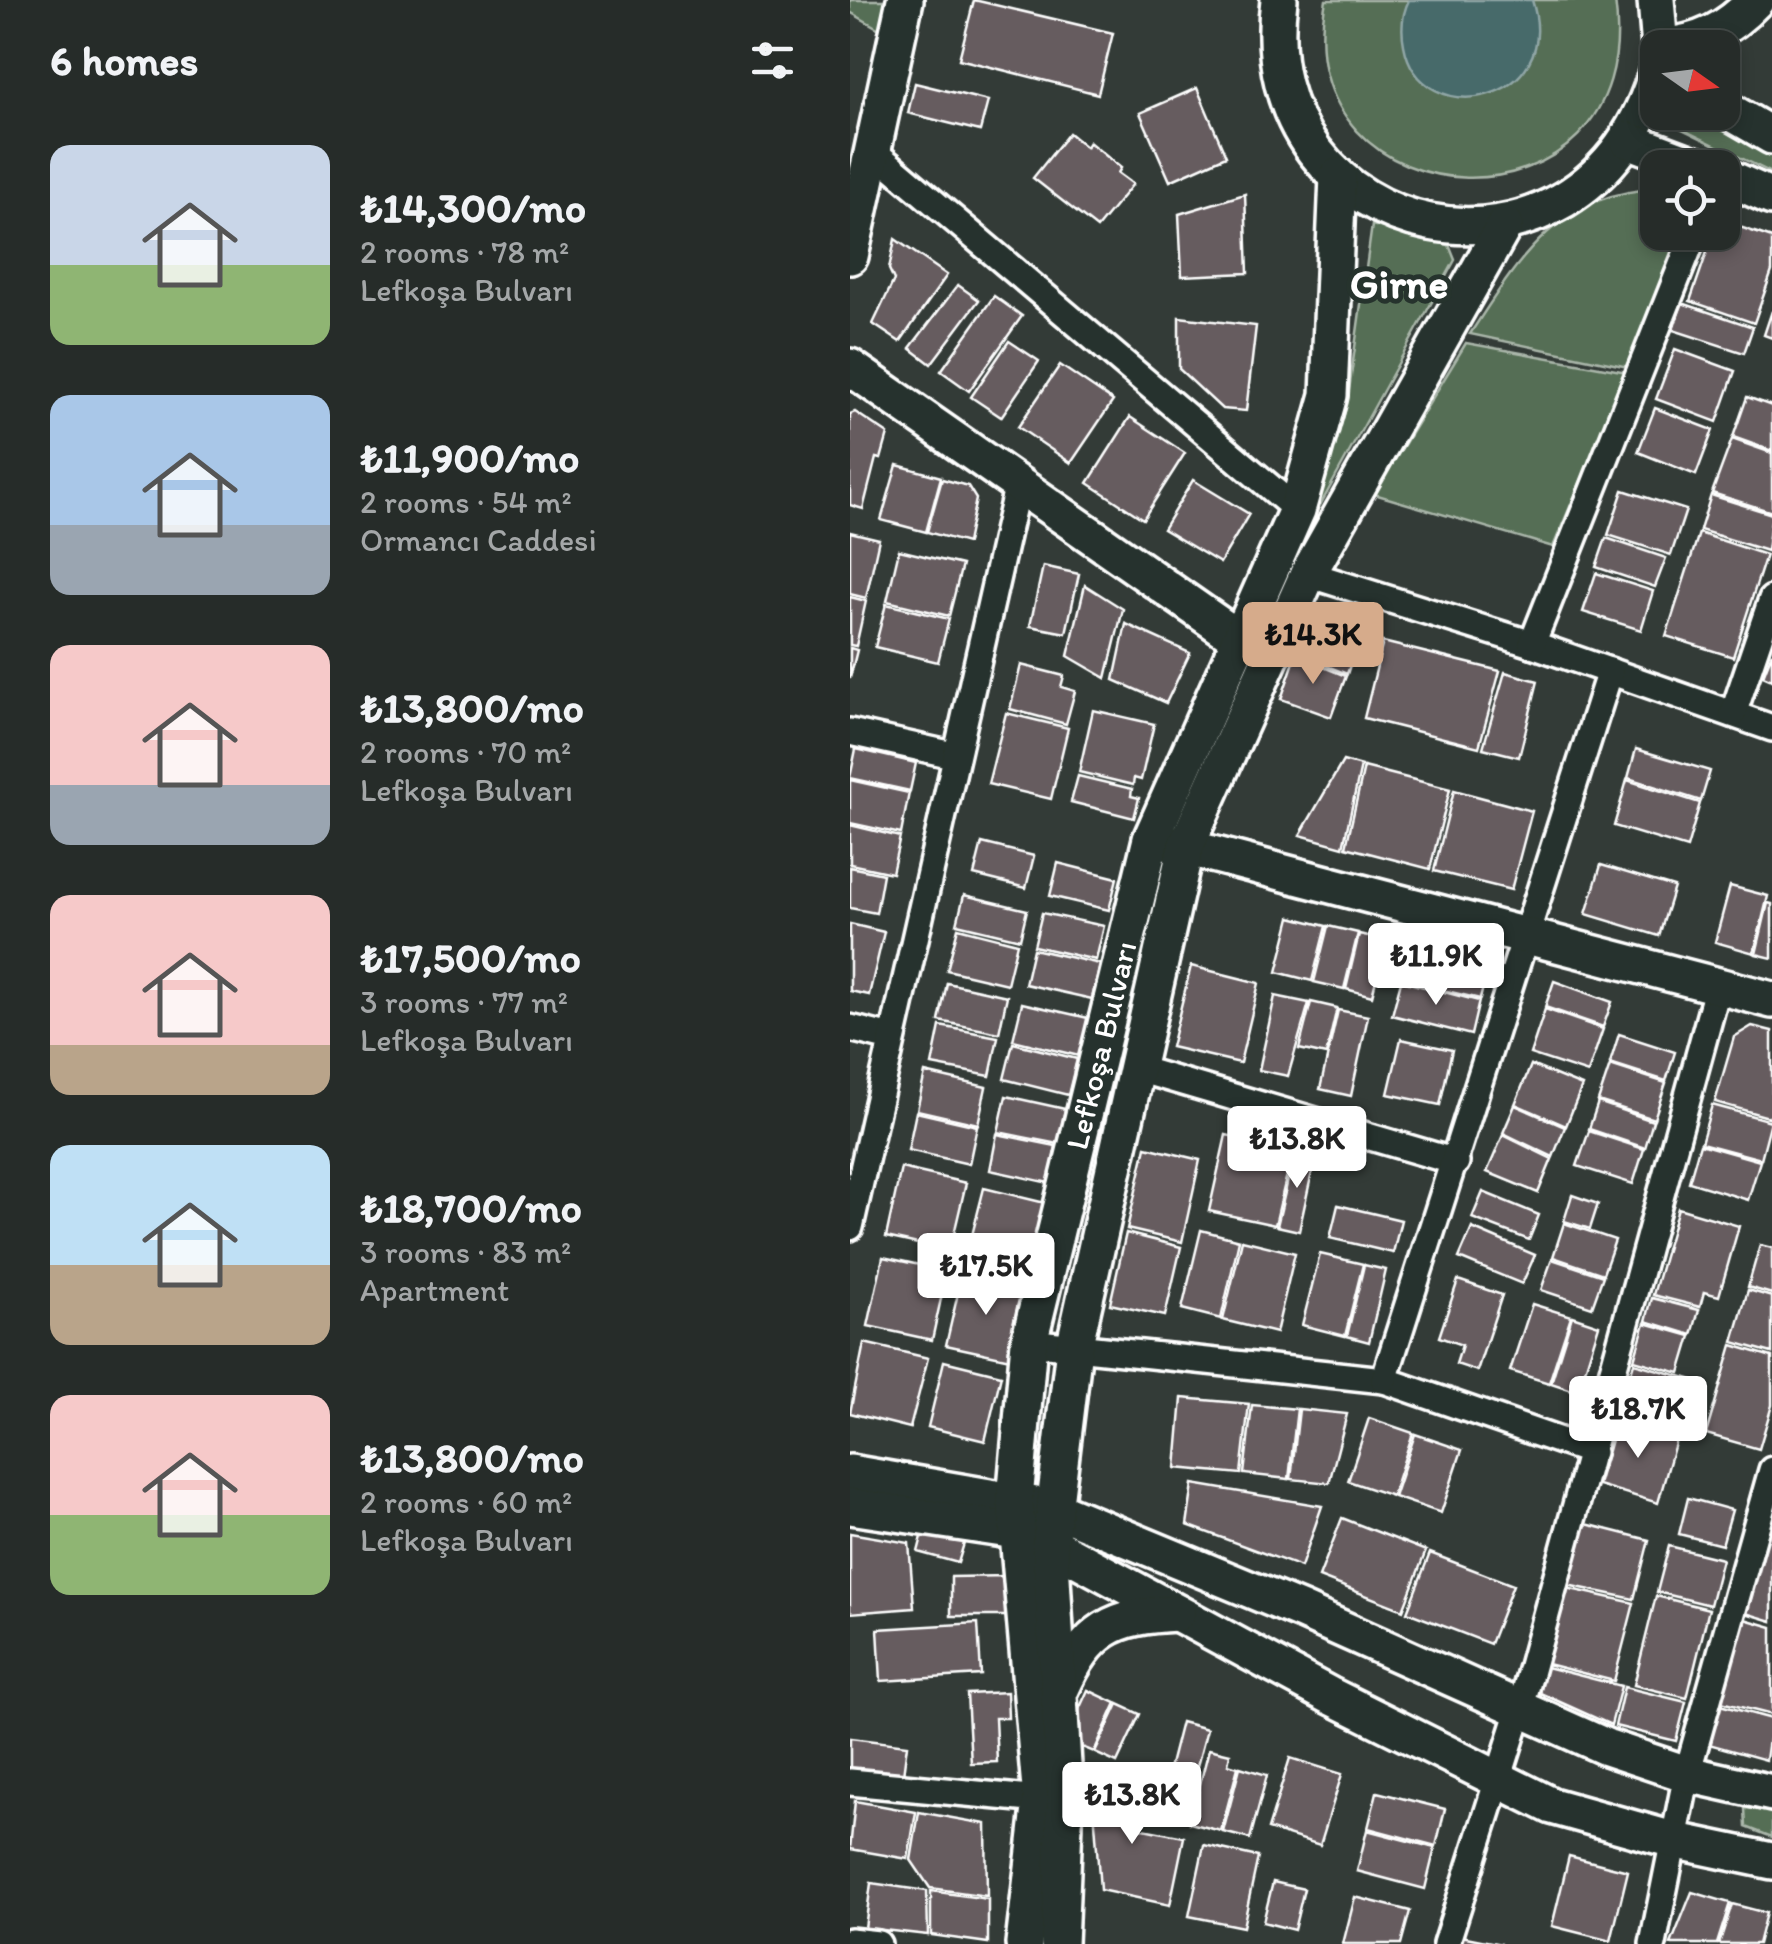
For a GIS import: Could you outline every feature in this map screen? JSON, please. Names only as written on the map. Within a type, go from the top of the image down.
[{"type":"main road","points":[[850,256],[906,0]]},
{"type":"main road","points":[[1656,0],[1658,30]]},
{"type":"main road","points":[[1721,30],[1756,0]]},
{"type":"main road","points":[[1275,1],[1276,56],[1293,114],[1318,156],[1338,176],[1385,209],[1410,218],[1470,226],[1505,224],[1540,214],[1574,197],[1602,173],[1640,117]]},
{"type":"main road","points":[[1740,117],[1772,136]]},
{"type":"main road","points":[[1628,140],[1654,150]]},
{"type":"main road","name":"Lefkoşa Bulvarı","points":[[1024,1944],[1041,1800],[1016,1515],[1029,1342],[1151,839],[1296,510],[1329,395],[1338,176]]},
{"type":"main road","points":[[1740,183],[1772,197]]},
{"type":"main road","name":"Lefkoşa Bulvarı","points":[[1058,1944],[1065,1799],[1050,1544],[1053,1508],[1074,1348],[1186,846],[1308,574],[1505,224]]},
{"type":"main road","points":[[850,367],[1238,638]]},
{"type":"main road","points":[[1151,839],[1772,1000]]},
{"type":"main road","points":[[850,1473],[1016,1515],[1050,1544],[1177,1613],[1552,1806],[1677,1841],[1772,1861]]},
{"type":"main road","points":[[850,1506],[1016,1515],[1053,1508],[1302,1611],[1606,1747],[1687,1774],[1772,1794]]},
{"type":"main road","points":[[1059,1694],[1078,1652],[1100,1630],[1123,1619],[1177,1613]]},
{"type":"street","points":[[872,150],[1296,510]]},
{"type":"street","points":[[1532,644],[1688,250]]},
{"type":"street","points":[[850,1228],[953,756],[1018,483]]},
{"type":"street","points":[[1308,574],[1532,644],[1772,728]]},
{"type":"street","points":[[1733,714],[1772,600]]},
{"type":"street","points":[[1384,1380],[1610,671]]},
{"type":"street","points":[[850,732],[953,756]]},
{"type":"street","points":[[1446,1944],[1520,1710],[1718,986]]},
{"type":"street","points":[[850,1028],[891,1038]]},
{"type":"street","points":[[1138,1069],[1456,1162]]},
{"type":"street","points":[[1029,1342],[1384,1380],[1592,1452]]},
{"type":"street","points":[[1653,1944],[1677,1841],[1687,1774],[1772,1470]]},
{"type":"street","points":[[850,1782],[1041,1800]]},
{"type":"street","points":[[850,1941],[878,1944]]},
{"type":"green space","points":[[850,0],[897,0],[883,31],[850,12]]},
{"type":"green space","points":[[1326,0],[1615,0],[1611,80],[1578,136],[1527,168],[1467,178],[1407,165],[1357,131],[1327,76]]},
{"type":"green space","points":[[1740,126],[1772,145],[1772,173],[1740,157],[1740,150],[1725,150],[1684,130],[1740,130]]},
{"type":"green space","points":[[1640,191],[1640,250],[1680,250],[1633,368],[1470,334],[1524,256],[1545,235],[1593,203]]},
{"type":"green space","points":[[1372,225],[1449,245],[1455,260],[1312,520],[1347,405]]},
{"type":"green space","points":[[1466,343],[1627,372],[1553,547],[1374,494]]},
{"type":"green space","points":[[1745,1808],[1772,1810],[1772,1837],[1746,1827]]},
{"type":"water","points":[[1409,0],[1532,0],[1537,35],[1529,63],[1511,83],[1487,95],[1460,97],[1436,90],[1415,73],[1404,45],[1403,22]]},
{"type":"building","points":[[974,0],[1113,33],[1098,94],[959,59]]},
{"type":"building","points":[[915,83],[988,101],[980,131],[908,113]]},
{"type":"building","points":[[1197,88],[1226,156],[1170,181],[1140,113]]},
{"type":"building","points":[[1069,133],[1086,147],[1089,142],[1121,168],[1118,173],[1133,184],[1097,228],[1033,178]]},
{"type":"building","points":[[1245,194],[1248,273],[1182,276],[1179,214]]},
{"type":"building","points":[[1740,227],[1772,238],[1772,271],[1754,323],[1690,301],[1708,250],[1740,250]]},
{"type":"building","points":[[895,239],[947,275],[900,342],[873,324],[894,280],[889,269]]},
{"type":"building","points":[[958,285],[979,300],[931,364],[910,348]]},
{"type":"building","points":[[994,296],[1022,316],[969,391],[941,371]]},
{"type":"building","points":[[1682,303],[1753,327],[1744,353],[1673,330]]},
{"type":"building","points":[[1772,311],[1772,338],[1764,335]]},
{"type":"building","points":[[1179,317],[1256,326],[1246,411],[1222,409],[1179,369]]},
{"type":"building","points":[[1009,341],[1039,361],[1001,417],[971,397]]},
{"type":"building","points":[[1675,349],[1735,371],[1717,422],[1656,399]]},
{"type":"building","points":[[1060,365],[1113,401],[1071,463],[1018,427]]},
{"type":"building","points":[[1747,397],[1772,406],[1772,451],[1733,437]]},
{"type":"building","points":[[1655,408],[1713,430],[1696,475],[1638,452]]},
{"type":"building","points":[[855,412],[888,434],[881,459],[876,458],[863,509],[850,505],[850,414]]},
{"type":"building","points":[[1130,417],[1185,453],[1143,519],[1088,483]]},
{"type":"building","points":[[1732,439],[1772,453],[1772,512],[1712,493]]},
{"type":"building","points":[[897,465],[941,477],[926,532],[881,520]]},
{"type":"building","points":[[942,479],[968,486],[976,499],[967,543],[927,532]]},
{"type":"building","points":[[1193,480],[1249,514],[1220,563],[1163,529]]},
{"type":"building","points":[[1623,490],[1686,510],[1671,555],[1608,535]]},
{"type":"building","points":[[1711,495],[1772,514],[1767,551],[1700,530]]},
{"type":"building","points":[[850,532],[879,539],[866,598],[850,594]]},
{"type":"building","points":[[1699,533],[1766,555],[1733,657],[1666,636]]},
{"type":"building","points":[[1606,538],[1666,558],[1655,587],[1596,567]]},
{"type":"building","points":[[899,550],[962,565],[949,616],[887,601]]},
{"type":"building","points":[[1043,566],[1079,574],[1066,633],[1030,626]]},
{"type":"building","points":[[1596,573],[1653,591],[1641,630],[1583,612]]},
{"type":"building","points":[[1085,585],[1123,609],[1106,678],[1068,656]]},
{"type":"building","points":[[850,597],[866,601],[856,646],[850,645]]},
{"type":"building","points":[[886,604],[949,619],[938,662],[875,647]]},
{"type":"building","points":[[1310,615],[1361,632],[1347,674],[1297,654]]},
{"type":"building","points":[[1126,624],[1190,653],[1166,703],[1114,680]]},
{"type":"building","points":[[1383,642],[1500,671],[1479,747],[1364,718]]},
{"type":"building","points":[[850,648],[857,650],[850,678]]},
{"type":"building","points":[[1772,653],[1772,680],[1763,676]]},
{"type":"building","points":[[1296,656],[1346,676],[1331,717],[1281,699]]},
{"type":"building","points":[[1021,665],[1064,676],[1061,687],[1075,691],[1066,724],[1010,709]]},
{"type":"building","points":[[1505,672],[1538,681],[1519,757],[1483,748]]},
{"type":"building","points":[[1093,710],[1154,724],[1141,780],[1134,778],[1133,785],[1079,772]]},
{"type":"building","points":[[1006,713],[1068,728],[1051,799],[988,784]]},
{"type":"building","points":[[856,749],[916,763],[910,791],[850,778]]},
{"type":"building","points":[[1636,749],[1710,771],[1701,801],[1628,778]]},
{"type":"building","points":[[1343,761],[1361,766],[1343,847],[1300,835]]},
{"type":"building","points":[[1364,767],[1450,789],[1430,869],[1346,847]]},
{"type":"building","points":[[1078,776],[1132,789],[1131,796],[1139,798],[1134,818],[1071,802]]},
{"type":"building","points":[[850,780],[909,793],[901,834],[850,823]]},
{"type":"building","points":[[1627,780],[1700,803],[1687,848],[1614,826]]},
{"type":"building","points":[[1454,790],[1532,811],[1511,890],[1434,871]]},
{"type":"building","points":[[850,825],[900,837],[892,873],[850,864]]},
{"type":"building","points":[[982,843],[1034,856],[1026,888],[974,875]]},
{"type":"building","points":[[1058,863],[1117,878],[1109,910],[1050,896]]},
{"type":"building","points":[[1601,865],[1674,887],[1659,936],[1586,914]]},
{"type":"building","points":[[850,867],[883,874],[876,913],[850,908]]},
{"type":"building","points":[[1730,886],[1768,896],[1754,953],[1715,942]]},
{"type":"building","points":[[964,895],[1027,910],[1020,939],[957,924]]},
{"type":"building","points":[[1768,903],[1772,904],[1772,958],[1756,954]]},
{"type":"building","points":[[1042,913],[1104,926],[1096,960],[1034,946]]},
{"type":"building","points":[[1291,917],[1326,926],[1312,981],[1277,972]]},
{"type":"building","points":[[850,924],[884,932],[869,995],[850,991]]},
{"type":"building","points":[[1328,926],[1358,933],[1344,989],[1314,982]]},
{"type":"building","points":[[958,928],[1017,943],[1007,984],[947,970]]},
{"type":"building","points":[[1359,934],[1386,940],[1372,996],[1346,989]]},
{"type":"building","points":[[1409,948],[1488,968],[1480,999],[1401,980]]},
{"type":"building","points":[[1033,949],[1100,964],[1092,999],[1025,984]]},
{"type":"building","points":[[1191,966],[1259,983],[1240,1063],[1171,1047]]},
{"type":"building","points":[[1401,981],[1479,1001],[1471,1035],[1392,1015]]},
{"type":"building","points":[[1554,981],[1612,1002],[1603,1027],[1545,1007]]},
{"type":"building","points":[[947,983],[1007,996],[999,1033],[939,1021]]},
{"type":"building","points":[[1275,996],[1309,1003],[1288,1076],[1259,1070]]},
{"type":"building","points":[[1311,1002],[1337,1008],[1326,1055],[1299,1049]]},
{"type":"building","points":[[1022,1003],[1088,1018],[1079,1056],[1013,1040]]},
{"type":"building","points":[[1545,1009],[1603,1029],[1588,1073],[1530,1054]]},
{"type":"building","points":[[1338,1010],[1368,1016],[1351,1096],[1320,1089]]},
{"type":"building","points":[[940,1026],[998,1037],[990,1076],[932,1065]]},
{"type":"building","points":[[1752,1026],[1772,1031],[1772,1118],[1715,1102],[1734,1037]]},
{"type":"building","points":[[1619,1034],[1675,1052],[1666,1081],[1610,1063]]},
{"type":"building","points":[[1401,1039],[1452,1050],[1440,1105],[1388,1094]]},
{"type":"building","points":[[1013,1043],[1077,1059],[1068,1095],[1004,1079]]},
{"type":"building","points":[[1531,1065],[1582,1086],[1566,1126],[1515,1104]]},
{"type":"building","points":[[1610,1065],[1666,1083],[1654,1119],[1598,1101]]},
{"type":"building","points":[[925,1073],[986,1087],[978,1124],[917,1110]]},
{"type":"building","points":[[1006,1096],[1065,1109],[1058,1144],[998,1132]]},
{"type":"building","points":[[1598,1102],[1653,1121],[1645,1148],[1589,1129]]},
{"type":"building","points":[[1515,1105],[1565,1127],[1553,1157],[1503,1133]]},
{"type":"building","points":[[1712,1105],[1771,1121],[1761,1159],[1701,1143]]},
{"type":"building","points":[[916,1112],[977,1126],[969,1164],[908,1150]]},
{"type":"building","points":[[1589,1131],[1644,1149],[1633,1184],[1577,1166]]},
{"type":"building","points":[[997,1134],[1056,1146],[1049,1183],[990,1170]]},
{"type":"building","points":[[1226,1135],[1293,1149],[1275,1225],[1209,1211]]},
{"type":"building","points":[[1503,1135],[1552,1159],[1538,1193],[1487,1172]]},
{"type":"building","points":[[1700,1144],[1760,1161],[1748,1200],[1689,1182]]},
{"type":"building","points":[[1146,1147],[1200,1160],[1182,1242],[1127,1229]]},
{"type":"building","points":[[1295,1150],[1316,1154],[1299,1231],[1277,1226]]},
{"type":"building","points":[[901,1168],[966,1183],[950,1251],[886,1237]]},
{"type":"building","points":[[984,1188],[1045,1203],[1028,1270],[967,1255]]},
{"type":"building","points":[[1483,1192],[1539,1215],[1529,1240],[1472,1218]]},
{"type":"building","points":[[1572,1195],[1598,1204],[1590,1229],[1564,1221]]},
{"type":"building","points":[[1338,1205],[1401,1220],[1393,1253],[1330,1238]]},
{"type":"building","points":[[1678,1208],[1739,1226],[1719,1296],[1704,1292],[1700,1307],[1653,1295]]},
{"type":"building","points":[[1564,1223],[1615,1240],[1603,1274],[1553,1257]]},
{"type":"building","points":[[1472,1228],[1535,1255],[1522,1284],[1459,1258]]},
{"type":"building","points":[[1201,1230],[1239,1240],[1221,1319],[1182,1309]]},
{"type":"building","points":[[1126,1233],[1181,1247],[1165,1316],[1110,1304]]},
{"type":"building","points":[[1242,1240],[1295,1253],[1276,1333],[1223,1320]]},
{"type":"building","points":[[1760,1245],[1772,1248],[1772,1294],[1748,1287]]},
{"type":"building","points":[[1320,1254],[1363,1264],[1345,1336],[1302,1325]]},
{"type":"building","points":[[883,1257],[947,1271],[932,1340],[868,1326]]},
{"type":"building","points":[[1552,1259],[1603,1276],[1592,1307],[1541,1290]]},
{"type":"building","points":[[1364,1265],[1386,1270],[1369,1342],[1347,1336]]},
{"type":"building","points":[[962,1276],[1026,1290],[1010,1359],[946,1345]]},
{"type":"building","points":[[1458,1280],[1502,1295],[1477,1371],[1456,1364],[1462,1345],[1439,1337]]},
{"type":"building","points":[[1748,1290],[1772,1297],[1772,1353],[1733,1342]]},
{"type":"building","points":[[1652,1298],[1699,1310],[1692,1335],[1646,1321]]},
{"type":"building","points":[[1532,1304],[1571,1316],[1549,1383],[1510,1371]]},
{"type":"building","points":[[1572,1316],[1599,1325],[1578,1392],[1551,1383]]},
{"type":"building","points":[[1645,1323],[1691,1336],[1680,1373],[1634,1360]]},
{"type":"building","points":[[864,1343],[928,1358],[910,1428],[850,1413]]},
{"type":"building","points":[[1732,1345],[1772,1357],[1772,1405],[1759,1449],[1706,1434]]},
{"type":"building","points":[[944,1361],[1001,1375],[985,1441],[928,1427]]},
{"type":"building","points":[[1634,1363],[1694,1380],[1678,1433],[1618,1416]]},
{"type":"building","points":[[1182,1398],[1249,1404],[1241,1474],[1176,1468]]},
{"type":"building","points":[[1252,1405],[1297,1409],[1289,1479],[1244,1474]]},
{"type":"building","points":[[1299,1409],[1347,1414],[1329,1483],[1291,1479]]},
{"type":"building","points":[[1369,1418],[1413,1433],[1392,1496],[1348,1481]]},
{"type":"building","points":[[1617,1419],[1677,1436],[1658,1503],[1598,1485]]},
{"type":"building","points":[[1415,1434],[1462,1450],[1441,1513],[1394,1497]]},
{"type":"building","points":[[1193,1484],[1322,1506],[1301,1567],[1187,1525]]},
{"type":"building","points":[[1688,1498],[1732,1510],[1722,1545],[1679,1534]]},
{"type":"building","points":[[1772,1509],[1772,1621],[1742,1612]]},
{"type":"building","points":[[1342,1518],[1426,1551],[1403,1610],[1319,1577]]},
{"type":"building","points":[[1582,1523],[1649,1540],[1634,1599],[1567,1585]]},
{"type":"building","points":[[924,1529],[965,1540],[958,1563],[918,1552]]},
{"type":"building","points":[[850,1533],[909,1543],[914,1608],[850,1613]]},
{"type":"building","points":[[1669,1546],[1722,1559],[1710,1605],[1657,1592]]},
{"type":"building","points":[[1430,1553],[1513,1585],[1490,1644],[1407,1612]]},
{"type":"building","points":[[1008,1576],[1008,1616],[951,1616],[951,1577]]},
{"type":"building","points":[[1566,1588],[1634,1603],[1614,1681],[1547,1664]]},
{"type":"building","points":[[1656,1596],[1709,1609],[1687,1698],[1634,1685]]},
{"type":"building","points":[[1741,1618],[1772,1627],[1772,1715],[1717,1701]]},
{"type":"building","points":[[978,1623],[981,1675],[881,1681],[878,1629]]},
{"type":"building","points":[[1546,1667],[1621,1686],[1611,1725],[1540,1693]]},
{"type":"building","points":[[1624,1687],[1686,1702],[1676,1741],[1615,1726]]},
{"type":"building","points":[[1088,1690],[1116,1703],[1094,1752],[1065,1740]]},
{"type":"building","points":[[1007,1692],[1008,1718],[995,1718],[997,1762],[971,1763],[967,1694]]},
{"type":"building","points":[[1118,1704],[1140,1714],[1117,1763],[1095,1753]]},
{"type":"building","points":[[1716,1704],[1772,1719],[1766,1760],[1705,1743]]},
{"type":"building","points":[[1181,1722],[1207,1729],[1185,1811],[1160,1804]]},
{"type":"building","points":[[850,1738],[907,1745],[903,1775],[850,1768]]},
{"type":"building","points":[[1209,1749],[1230,1754],[1228,1764],[1238,1767],[1221,1831],[1190,1823]]},
{"type":"building","points":[[1290,1758],[1342,1774],[1320,1845],[1268,1829]]},
{"type":"building","points":[[1240,1767],[1267,1775],[1250,1839],[1223,1832]]},
{"type":"building","points":[[1103,1775],[1142,1796],[1138,1828],[1184,1837],[1170,1905],[1100,1890],[1092,1781]]},
{"type":"building","points":[[1377,1792],[1445,1809],[1436,1846],[1368,1828]]},
{"type":"building","points":[[855,1801],[916,1812],[908,1859],[850,1849]]},
{"type":"building","points":[[919,1812],[986,1824],[987,1896],[930,1888],[911,1860]]},
{"type":"building","points":[[1367,1830],[1435,1848],[1425,1889],[1357,1871]]},
{"type":"building","points":[[1204,1845],[1258,1857],[1243,1927],[1189,1916]]},
{"type":"building","points":[[1569,1856],[1628,1871],[1611,1941],[1552,1926]]},
{"type":"building","points":[[1273,1882],[1304,1889],[1294,1930],[1263,1922]]},
{"type":"building","points":[[871,1883],[927,1891],[928,1935],[865,1928]]},
{"type":"building","points":[[931,1891],[988,1899],[988,1943],[931,1935]]},
{"type":"building","points":[[1692,1892],[1730,1903],[1717,1944],[1671,1944]]},
{"type":"building","points":[[1355,1897],[1410,1911],[1401,1944],[1343,1944]]},
{"type":"building","points":[[1732,1904],[1766,1913],[1758,1944],[1719,1944]]},
{"type":"building","points":[[1461,1936],[1501,1944],[1460,1944]]},
{"type":"district","name":"Girne","points":[[1399,283]]}]
